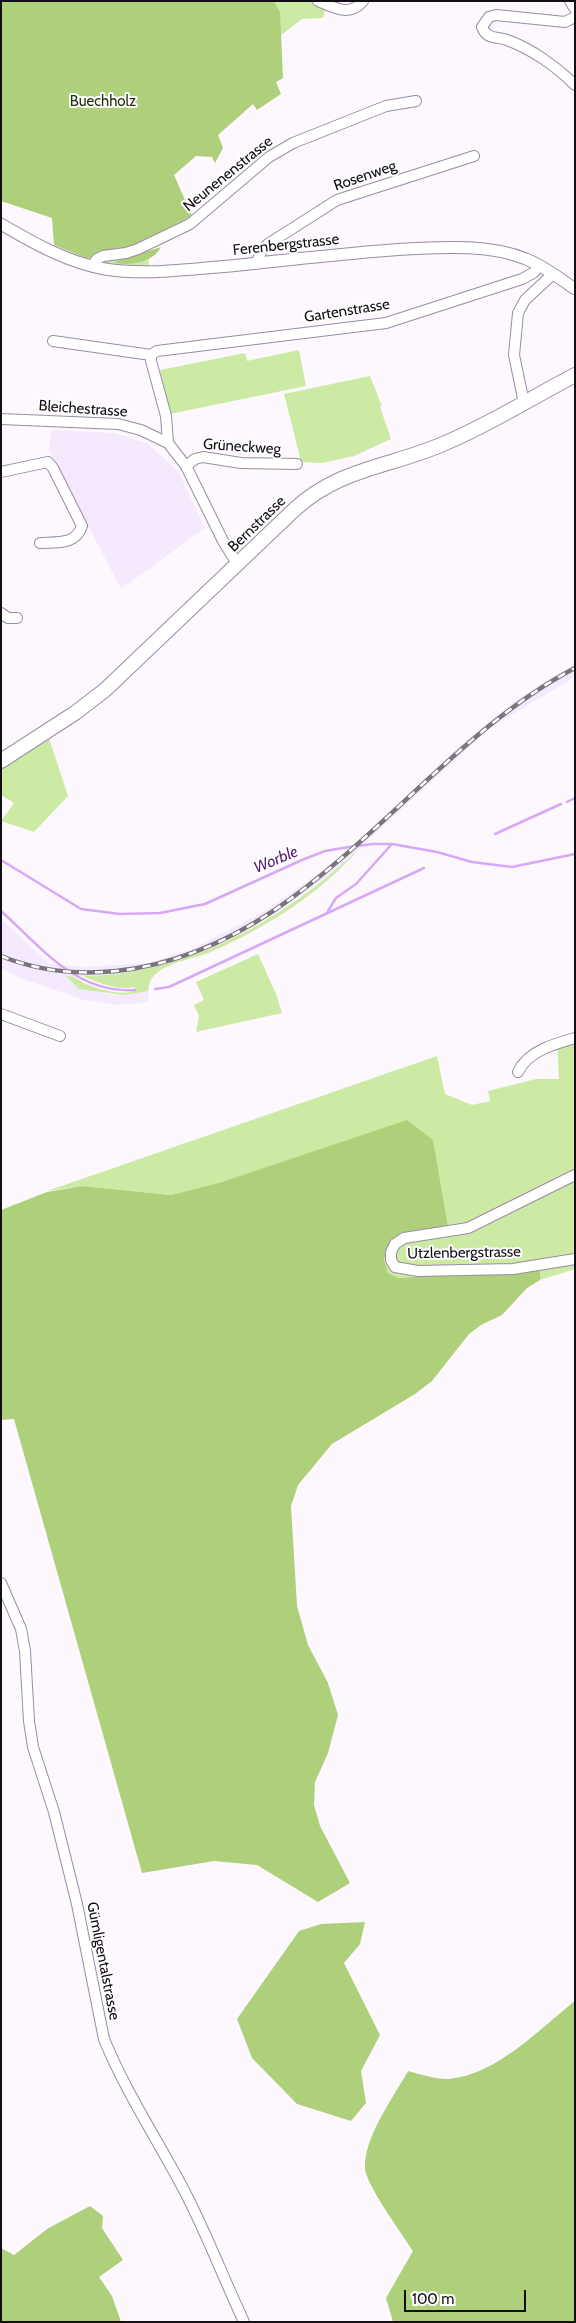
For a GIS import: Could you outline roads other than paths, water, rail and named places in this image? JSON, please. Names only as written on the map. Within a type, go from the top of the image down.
[{"type":"main road","name":"Bernstrasse","points":[[1,761],[75,713],[105,690],[304,501],[335,481],[352,473],[432,449],[459,438],[575,375]]},
{"type":"street","points":[[318,1],[347,11],[356,9],[363,1]]},
{"type":"street","points":[[570,1],[575,9]]},
{"type":"street","points":[[575,17],[564,22],[496,15],[489,17],[482,27],[484,33],[492,38],[506,40],[530,51],[575,85]]},
{"type":"street","name":"Neunenenstrasse","points":[[92,266],[97,259],[103,256],[126,253],[138,249],[190,224],[206,213],[269,158],[293,143],[386,106],[416,101]]},
{"type":"street","name":"Rosenweg","points":[[256,264],[262,250],[268,244],[337,200],[474,156]]},
{"type":"street","name":"Ferenbergstrasse","points":[[1,224],[45,248],[92,266],[149,272],[256,264],[390,250],[450,247],[511,255],[526,259],[575,288]]},
{"type":"street","name":"Gartenstrasse","points":[[53,342],[151,355],[157,351],[386,323],[522,279],[533,273],[539,266]]},
{"type":"street","points":[[524,403],[514,355],[518,313],[525,300],[553,274]]},
{"type":"street","points":[[151,355],[152,368],[166,416],[168,443]]},
{"type":"street","name":"Bleichestrasse","points":[[1,419],[118,424],[141,430],[168,443],[186,466],[222,541],[238,565]]},
{"type":"street","name":"Grüneckweg","points":[[186,466],[194,459],[203,457],[241,463],[297,464]]},
{"type":"street","points":[[1,472],[48,462],[54,468],[82,526],[78,535],[72,540],[40,543]]},
{"type":"street","points":[[1,1014],[60,1036]]},
{"type":"street","points":[[518,1072],[521,1065],[531,1056],[546,1048],[575,1038]]},
{"type":"street","name":"Utzlenbergstrasse","points":[[575,1175],[468,1228],[448,1233],[415,1235],[404,1238],[392,1248],[390,1256],[395,1267],[418,1271],[513,1269],[575,1259]]},
{"type":"street","name":"Gümligentalstrasse","points":[[1,1583],[20,1629],[25,1651],[29,1721],[33,1747],[54,1812],[77,1904],[104,2039],[155,2141],[188,2198],[244,2322]]},
{"type":"waterway","points":[[567,802],[575,798]]},
{"type":"waterway","points":[[495,834],[561,804]]},
{"type":"waterway","name":"Worble","points":[[1,860],[81,909],[120,914],[160,913],[205,904],[302,860],[325,851],[349,847],[392,844],[437,852],[472,862],[512,867],[575,854]]},
{"type":"waterway","points":[[328,911],[336,898],[356,884],[392,844]]},
{"type":"waterway","points":[[155,989],[169,987],[424,868]]},
{"type":"waterway","points":[[1,911],[45,953],[77,976],[95,984],[114,989],[135,990]]},
{"type":"railway","points":[[1,956],[29,965],[58,971],[116,971],[185,955],[248,927],[305,888],[358,844],[462,748],[517,705],[575,668]]},
{"type":"park label","name":"Buechholz","points":[[103,102]]}]
